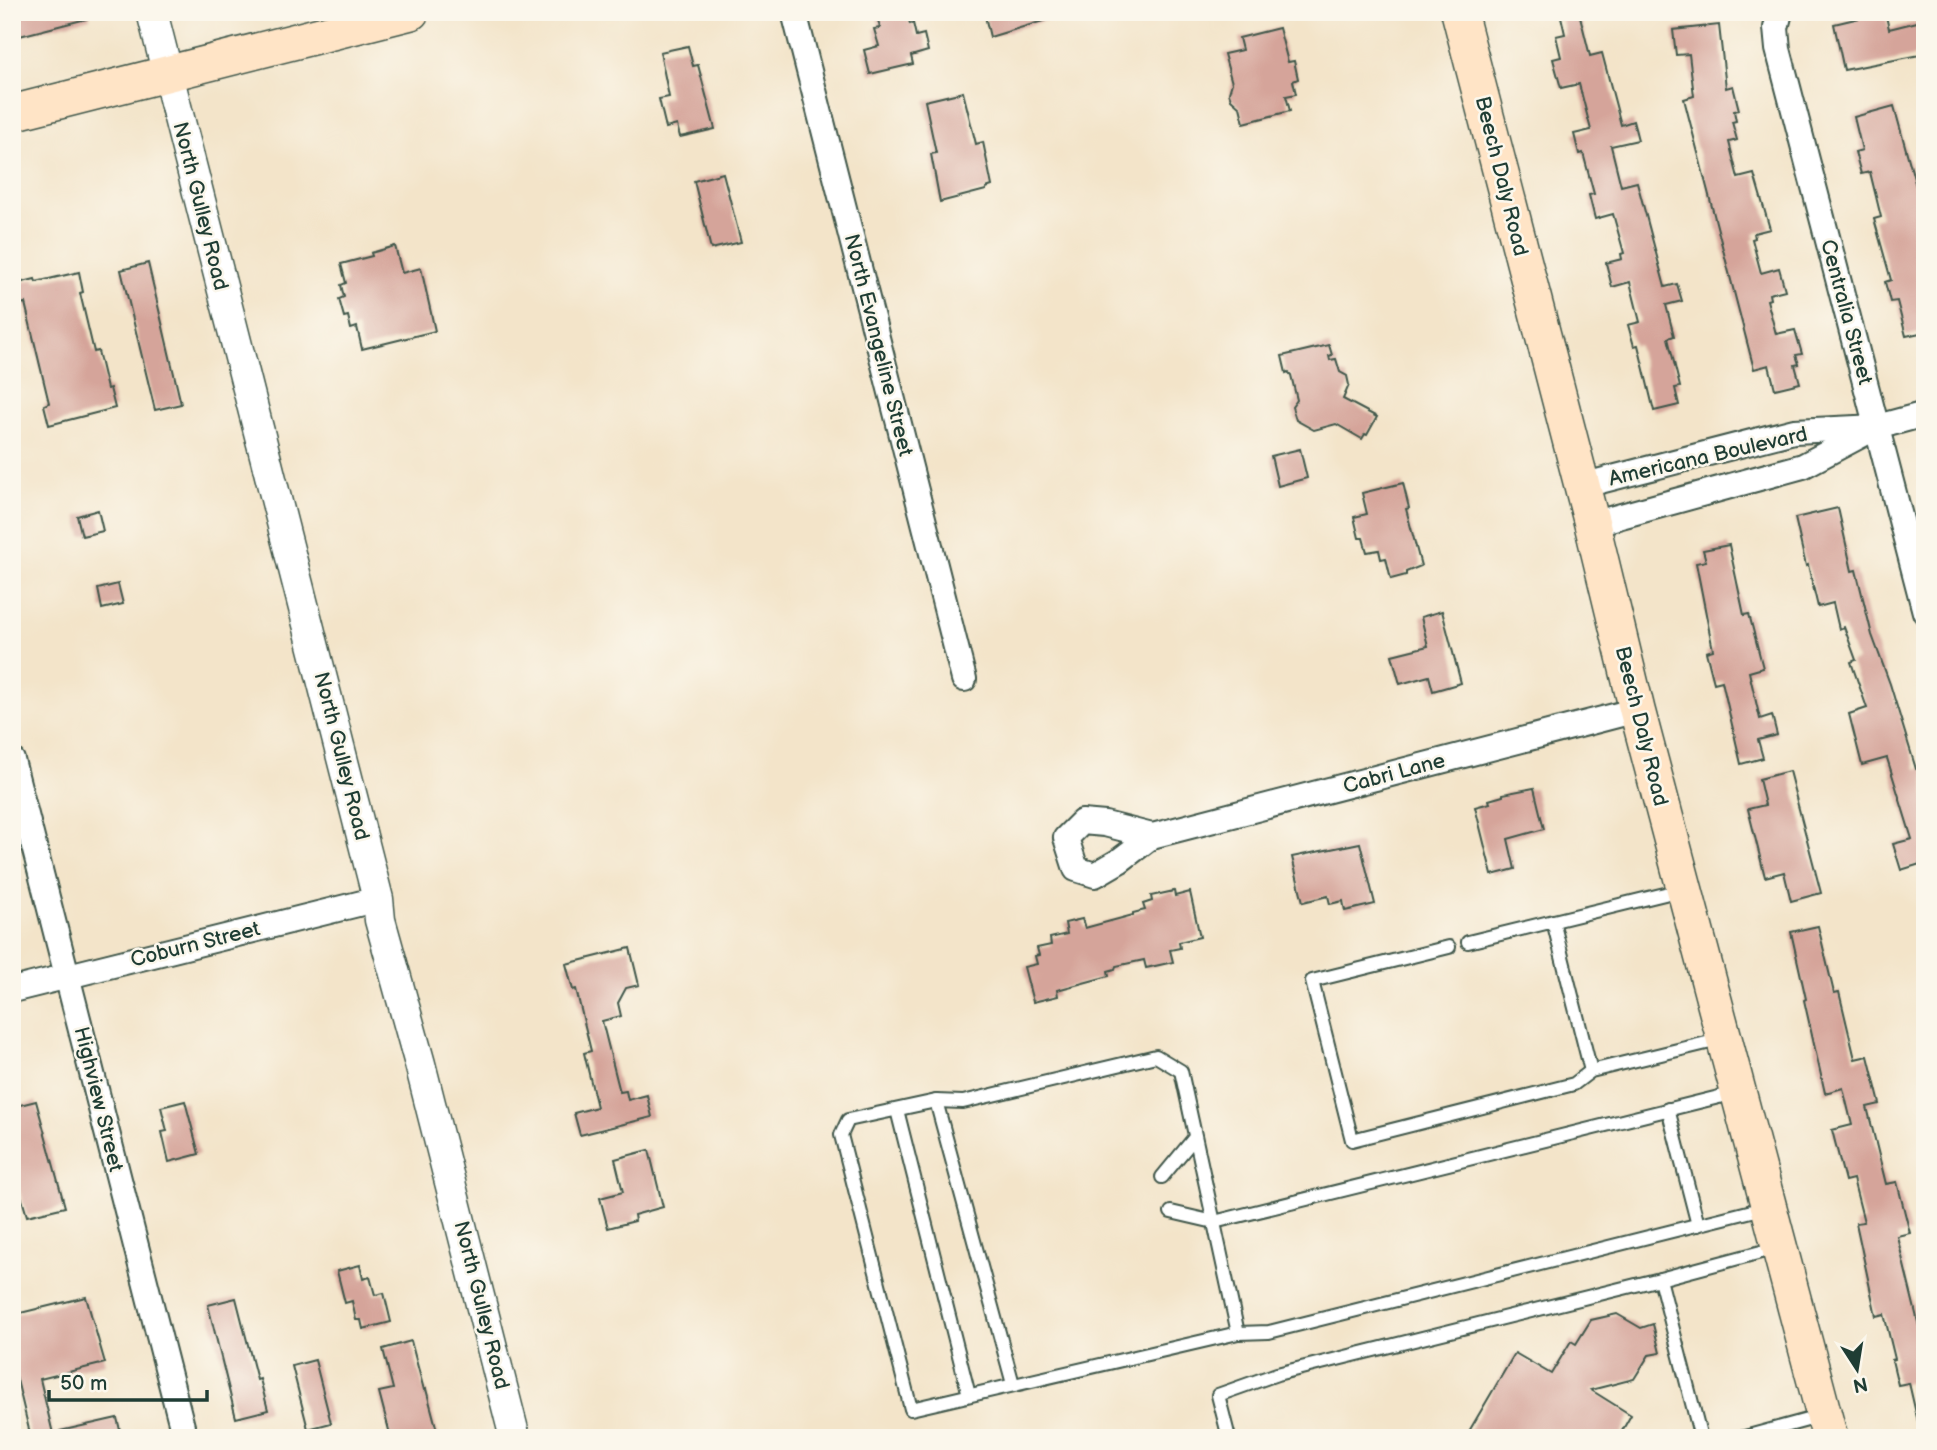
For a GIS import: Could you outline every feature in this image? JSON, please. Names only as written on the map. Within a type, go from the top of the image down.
[{"type":"main road","points":[[12,113],[411,12]]},
{"type":"main road","name":"Beech Daly Road","points":[[1460,12],[1637,710],[1828,1426]]},
{"type":"street","name":"North Gulley Road","points":[[152,12],[378,899],[380,920],[424,1077],[515,1438]]},
{"type":"street","name":"North Evangeline Street","points":[[794,12],[964,678]]},
{"type":"street","name":"Centralia Street","points":[[1780,12],[1776,28],[1778,49],[1925,612]]},
{"type":"street","name":"Americana Boulevard","points":[[1592,524],[1802,466],[1877,427],[1925,414]]},
{"type":"street","name":"Americana Boulevard","points":[[1581,486],[1794,431],[1877,427]]},
{"type":"street","name":"Cabri Lane","points":[[1152,836],[1637,710]]},
{"type":"street","name":"Highview Street","points":[[12,760],[185,1438]]},
{"type":"street","name":"Coburn Street","points":[[12,990],[378,899]]},
{"type":"lane","points":[[1468,942],[1685,889]]},
{"type":"lane","points":[[1553,921],[1591,1071]]},
{"type":"lane","points":[[1450,947],[1312,981],[1352,1140],[1574,1083],[1591,1071],[1724,1039]]},
{"type":"lane","points":[[1238,1333],[1181,1071],[1156,1056],[963,1102],[936,1101],[848,1120],[841,1135],[911,1409],[1238,1333],[1269,1332],[1769,1207]]},
{"type":"lane","points":[[1171,1212],[1214,1222],[1739,1092]]},
{"type":"lane","points":[[936,1101],[1013,1384]]},
{"type":"lane","points":[[1668,1109],[1698,1225]]},
{"type":"lane","points":[[897,1110],[969,1395]]},
{"type":"lane","points":[[1162,1177],[1195,1137]]},
{"type":"lane","points":[[1229,1438],[1218,1395],[1277,1374],[1780,1247]]},
{"type":"lane","points":[[1660,1279],[1701,1438]]},
{"type":"lane","points":[[1741,1438],[1828,1426]]},
{"type":"building","points":[[12,12],[89,12],[90,18],[12,38]]},
{"type":"building","points":[[876,12],[907,12],[916,36],[924,34],[928,51],[911,56],[913,64],[870,74],[864,50],[879,46],[874,29],[880,28]]},
{"type":"building","points":[[984,12],[1052,12],[1053,18],[990,37]]},
{"type":"building","points":[[1560,12],[1579,12],[1590,56],[1602,53],[1621,125],[1633,121],[1638,140],[1611,146],[1621,186],[1637,182],[1665,287],[1677,284],[1682,301],[1666,305],[1674,336],[1668,338],[1680,387],[1675,388],[1679,405],[1654,411],[1638,345],[1634,346],[1628,325],[1640,322],[1630,282],[1612,287],[1606,263],[1622,259],[1621,254],[1624,253],[1613,214],[1595,219],[1589,195],[1594,194],[1583,153],[1579,154],[1574,134],[1591,130],[1579,84],[1561,88],[1553,59],[1561,57],[1556,36],[1565,34]]},
{"type":"building","points":[[1885,12],[1889,29],[1925,20],[1925,54],[1844,70],[1834,24]]},
{"type":"building","points":[[1719,25],[1726,88],[1733,86],[1739,110],[1734,111],[1736,121],[1732,122],[1737,140],[1729,142],[1738,178],[1754,174],[1770,229],[1754,233],[1755,238],[1752,239],[1761,273],[1779,268],[1785,290],[1769,294],[1770,299],[1767,300],[1776,334],[1795,330],[1802,354],[1796,355],[1799,364],[1795,365],[1800,383],[1775,389],[1769,365],[1754,369],[1684,99],[1694,96],[1689,54],[1676,55],[1673,30]]},
{"type":"building","points":[[1279,28],[1288,62],[1294,61],[1298,79],[1293,81],[1296,94],[1286,96],[1290,111],[1244,123],[1240,107],[1231,99],[1229,93],[1232,83],[1224,54],[1242,50],[1239,38]]},
{"type":"building","points":[[688,46],[693,66],[698,65],[715,129],[680,137],[677,125],[666,128],[659,99],[669,97],[660,52]]},
{"type":"building","points":[[963,92],[976,144],[983,142],[992,186],[940,202],[931,154],[936,153],[925,101]]},
{"type":"building","points":[[1894,106],[1925,219],[1925,332],[1906,336],[1897,301],[1890,302],[1885,282],[1891,280],[1874,219],[1881,217],[1870,172],[1861,174],[1855,152],[1862,150],[1854,117]]},
{"type":"building","points":[[723,173],[741,242],[711,249],[694,181]]},
{"type":"building","points":[[395,246],[402,273],[421,268],[435,331],[362,349],[357,327],[351,329],[339,299],[344,297],[341,285],[346,283],[341,264],[372,256],[371,253]]},
{"type":"building","points":[[148,263],[181,404],[155,410],[121,270]]},
{"type":"building","points":[[79,272],[83,292],[80,293],[94,352],[98,351],[107,389],[110,388],[115,408],[49,425],[44,405],[49,403],[25,303],[20,304],[15,284]]},
{"type":"building","points":[[1329,345],[1332,355],[1329,356],[1330,360],[1336,359],[1340,372],[1347,376],[1349,385],[1343,399],[1377,417],[1362,439],[1336,424],[1314,430],[1296,420],[1292,407],[1297,400],[1291,375],[1286,373],[1282,356]]},
{"type":"building","points":[[1300,449],[1307,478],[1278,486],[1271,456]]},
{"type":"building","points":[[1403,483],[1409,508],[1406,509],[1421,566],[1406,572],[1406,575],[1391,579],[1386,558],[1381,559],[1379,550],[1367,552],[1363,538],[1359,538],[1354,517],[1367,514],[1362,493]]},
{"type":"building","points":[[1838,508],[1852,571],[1856,570],[1872,635],[1916,769],[1925,766],[1925,867],[1921,868],[1920,864],[1901,870],[1893,844],[1912,839],[1887,758],[1862,765],[1849,714],[1867,708],[1851,662],[1856,660],[1844,627],[1839,629],[1833,603],[1818,607],[1808,565],[1806,566],[1795,518]]},
{"type":"building","points":[[98,510],[103,531],[82,536],[77,516]]},
{"type":"building","points":[[1729,545],[1744,615],[1749,614],[1763,668],[1749,672],[1760,719],[1772,715],[1777,735],[1758,740],[1763,758],[1741,764],[1722,681],[1714,683],[1706,652],[1713,650],[1696,563],[1706,561],[1703,550]]},
{"type":"building","points":[[118,584],[123,604],[102,609],[98,589]]},
{"type":"building","points":[[1442,611],[1461,683],[1433,691],[1429,676],[1400,684],[1392,655],[1428,646],[1421,617]]},
{"type":"building","points":[[1789,771],[1821,893],[1791,901],[1784,872],[1765,877],[1748,809],[1765,805],[1759,779]]},
{"type":"building","points":[[1534,788],[1544,829],[1508,839],[1515,869],[1492,875],[1475,807],[1490,803],[1489,800],[1503,794]]},
{"type":"building","points":[[1360,843],[1375,904],[1345,911],[1343,901],[1330,904],[1328,896],[1303,902],[1292,857]]},
{"type":"building","points":[[1174,891],[1175,896],[1190,892],[1200,937],[1179,942],[1180,948],[1170,950],[1173,962],[1146,968],[1144,960],[1116,966],[1108,971],[1109,976],[1057,990],[1058,996],[1033,1002],[1024,967],[1037,964],[1037,948],[1051,945],[1050,938],[1067,934],[1065,923],[1082,919],[1085,928],[1133,915],[1145,910],[1143,904],[1152,901],[1151,896]]},
{"type":"building","points":[[1818,926],[1834,993],[1839,992],[1855,1059],[1868,1056],[1880,1104],[1867,1107],[1886,1184],[1897,1182],[1910,1233],[1897,1236],[1925,1351],[1925,1421],[1918,1422],[1909,1383],[1898,1385],[1884,1314],[1876,1316],[1856,1223],[1864,1222],[1853,1179],[1845,1181],[1832,1130],[1852,1125],[1843,1088],[1825,1093],[1791,932]]},
{"type":"building","points":[[630,948],[639,985],[626,988],[618,1003],[621,1016],[602,1021],[620,1092],[626,1091],[628,1100],[647,1095],[652,1117],[580,1135],[574,1113],[597,1107],[584,1053],[591,1051],[576,989],[573,990],[566,964]]},
{"type":"building","points":[[36,1101],[65,1207],[27,1216],[12,1166],[12,1107]]},
{"type":"building","points":[[185,1101],[199,1154],[169,1162],[162,1132],[167,1131],[161,1107]]},
{"type":"building","points":[[649,1150],[663,1207],[634,1215],[635,1221],[608,1228],[600,1198],[623,1192],[615,1159]]},
{"type":"building","points":[[360,1265],[363,1279],[370,1277],[375,1295],[384,1293],[391,1322],[363,1329],[361,1320],[356,1320],[352,1301],[345,1303],[337,1271]]},
{"type":"building","points":[[86,1297],[105,1363],[40,1379],[54,1438],[31,1438],[12,1359],[12,1315]]},
{"type":"building","points":[[236,1298],[257,1380],[260,1379],[268,1410],[236,1418],[208,1305]]},
{"type":"building","points":[[1617,1314],[1641,1328],[1653,1324],[1660,1353],[1649,1355],[1634,1379],[1591,1390],[1631,1415],[1618,1438],[1465,1438],[1515,1353],[1551,1374],[1571,1341],[1576,1344],[1591,1320]]},
{"type":"building","points":[[411,1341],[439,1438],[391,1438],[379,1392],[393,1389],[383,1349]]},
{"type":"building","points":[[315,1360],[331,1423],[308,1429],[292,1366]]},
{"type":"building","points":[[117,1418],[122,1438],[61,1438],[60,1431]]}]
